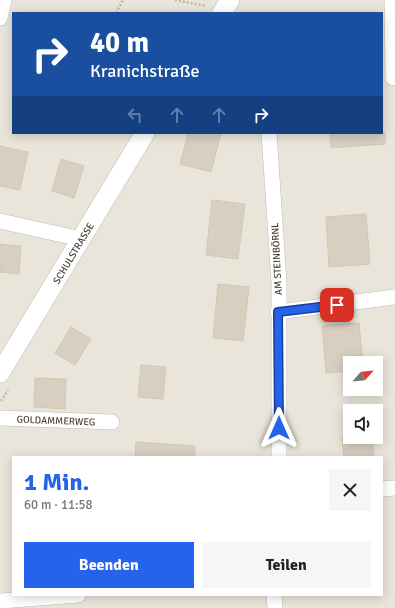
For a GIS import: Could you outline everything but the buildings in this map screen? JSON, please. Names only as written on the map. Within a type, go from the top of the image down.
[{"type":"street","points":[[0,18],[4,0]]},
{"type":"street","points":[[390,78],[392,0]]},
{"type":"street","name":"SCHULSTRASSE","points":[[0,373],[144,134]]},
{"type":"street","name":"AM STEINBÖRNL","points":[[269,134],[279,282],[279,456]]},
{"type":"street","points":[[0,221],[81,239]]},
{"type":"street","points":[[278,312],[395,297]]},
{"type":"street","name":"GOLDAMMERWEG","points":[[0,418],[112,422]]},
{"type":"street","points":[[383,489],[395,488]]},
{"type":"street","points":[[0,601],[65,596]]},
{"type":"street","points":[[274,596],[275,608]]},
{"type":"path","points":[[117,12],[123,0]]},
{"type":"path","points":[[175,0],[225,7]]},
{"type":"shaded area","points":[[0,0],[395,0],[395,608],[0,608]]},
{"type":"route","points":[[279,428],[278,312],[337,305]]}]
